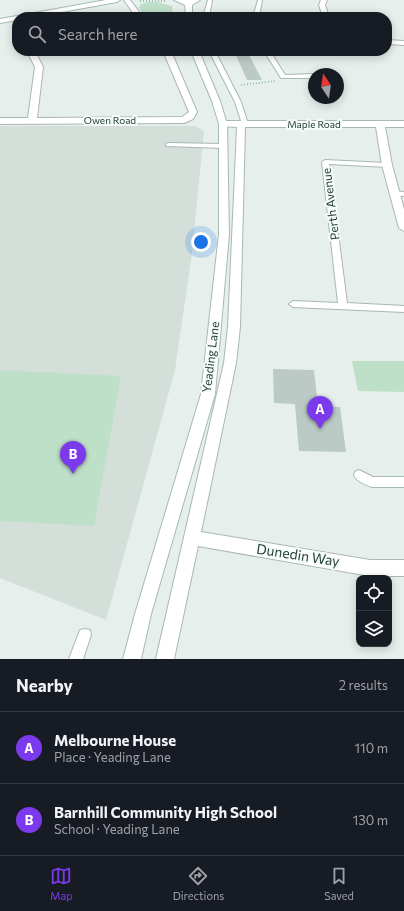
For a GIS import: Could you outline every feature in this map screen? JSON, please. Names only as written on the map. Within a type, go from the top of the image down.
[{"type":"street","points":[[51,12],[117,0]]},
{"type":"street","points":[[127,0],[136,12]]},
{"type":"street","points":[[178,0],[188,3],[197,0]]},
{"type":"street","points":[[324,0],[322,5],[324,12]]},
{"type":"street","points":[[188,3],[189,12]]},
{"type":"street","points":[[0,22],[12,19]]},
{"type":"street","points":[[392,42],[404,43]]},
{"type":"street","points":[[32,121],[39,67],[34,56]]},
{"type":"street","name":"Owen Road","points":[[0,121],[184,120],[190,117],[193,112],[169,56]]},
{"type":"street","name":"Yeading Lane","points":[[132,659],[143,614],[208,394],[224,234],[224,146],[223,124],[216,101],[197,56]]},
{"type":"street","name":"Maple Road","points":[[223,124],[404,124]]},
{"type":"street","points":[[165,659],[230,363],[234,327],[243,124]]},
{"type":"street","points":[[380,124],[388,165],[399,194],[404,228]]},
{"type":"street","name":"Dunedin Way","points":[[192,538],[370,568],[404,568]]},
{"type":"lane","points":[[207,12],[210,0]]},
{"type":"lane","points":[[257,12],[260,0]]},
{"type":"lane","points":[[215,56],[238,102],[243,124]]},
{"type":"lane","points":[[270,56],[283,77],[308,76]]},
{"type":"lane","points":[[168,144],[224,146]]},
{"type":"lane","name":"Perth Avenue","points":[[343,306],[325,162],[388,165]]},
{"type":"lane","points":[[292,304],[404,309]]},
{"type":"lane","points":[[359,475],[372,482],[404,482]]},
{"type":"lane","points":[[76,659],[85,635]]},
{"type":"path","points":[[136,1],[159,0]]},
{"type":"path","points":[[230,86],[272,82],[283,77]]},
{"type":"shaded area","points":[[0,126],[194,126],[204,131],[192,253],[175,370],[106,620],[0,578]]},
{"type":"green space","points":[[157,2],[172,6],[173,12],[142,12],[139,8],[141,4]]},
{"type":"green space","points":[[352,361],[404,361],[404,392],[358,391]]},
{"type":"green space","points":[[0,370],[121,376],[94,526],[0,521]]},
{"type":"building","points":[[236,56],[250,56],[262,80],[247,80]]},
{"type":"building","points":[[273,369],[314,370],[318,406],[340,407],[346,452],[299,451],[295,404],[274,403]]},
{"type":"place","name":"Melbourne House","points":[[320,429]]},
{"type":"place","name":"Barnhill Community High School","points":[[73,474]]}]
